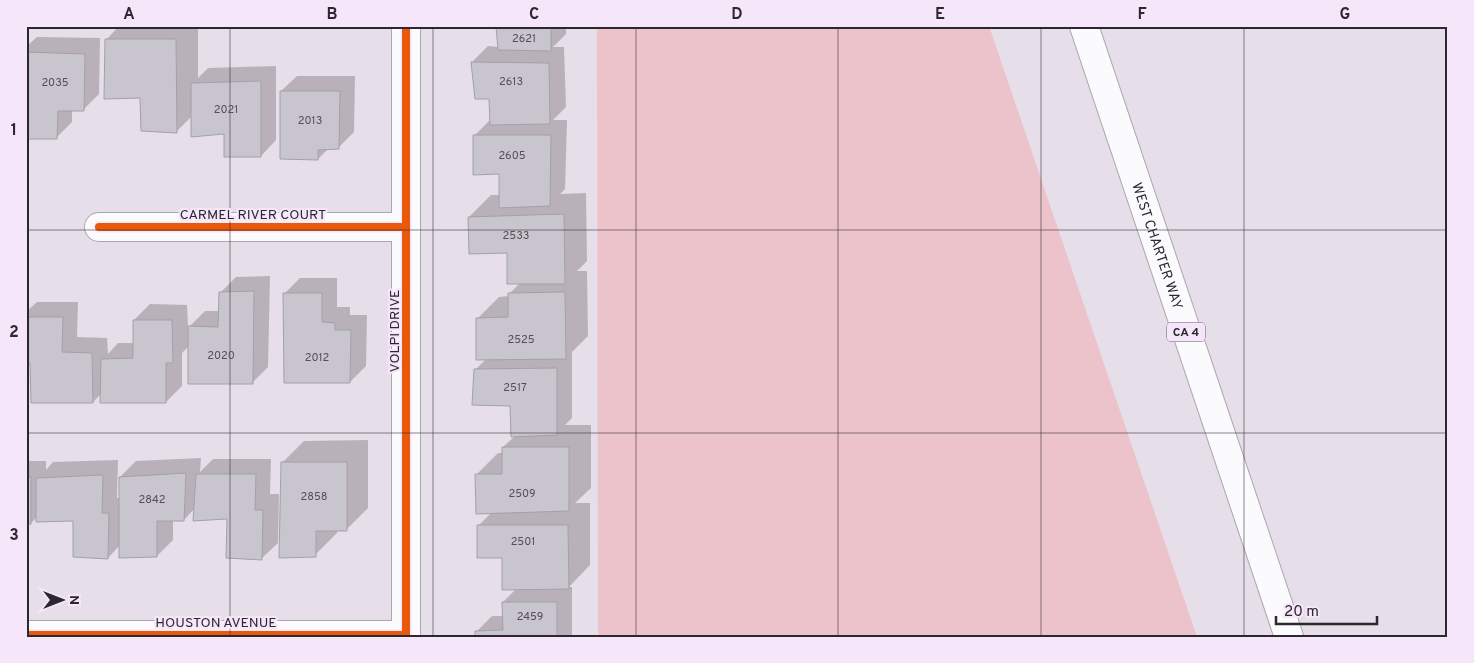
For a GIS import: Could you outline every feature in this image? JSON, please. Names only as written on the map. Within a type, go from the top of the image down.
[{"type":"main road","name":"VOLPI DRIVE","points":[[406,26],[406,636]]},
{"type":"main road","name":"WEST CHARTER WAY","points":[[1084,26],[1289,637]]},
{"type":"main road","name":"CARMEL RIVER COURT","points":[[99,227],[406,227]]},
{"type":"main road","name":"HOUSTON AVENUE","points":[[26,635],[406,636]]},
{"type":"shaded area","points":[[597,26],[989,26],[1197,637],[598,637]]},
{"type":"building","points":[[496,26],[551,26],[551,51],[498,50]]},
{"type":"building","points":[[105,39],[176,39],[177,133],[141,131],[140,98],[104,99]]},
{"type":"building","points":[[26,52],[85,54],[84,111],[58,111],[57,139],[26,139]]},
{"type":"building","points":[[471,62],[549,63],[550,124],[490,125],[489,99],[475,99]]},
{"type":"building","points":[[261,81],[261,157],[224,157],[224,134],[191,137],[191,83]]},
{"type":"building","points":[[280,91],[340,91],[339,149],[318,150],[318,160],[280,159]]},
{"type":"building","points":[[473,135],[551,135],[550,206],[499,208],[499,174],[473,175]]},
{"type":"building","points":[[564,214],[565,284],[507,284],[507,253],[469,254],[468,217]]},
{"type":"building","points":[[254,291],[253,384],[188,384],[188,326],[218,327],[219,292]]},
{"type":"building","points":[[565,292],[566,359],[476,360],[476,318],[508,317],[508,293]]},
{"type":"building","points":[[283,293],[322,293],[322,322],[335,323],[335,330],[351,330],[350,383],[284,383]]},
{"type":"building","points":[[26,317],[63,317],[62,352],[92,353],[93,403],[31,403],[30,363],[26,363]]},
{"type":"building","points":[[133,320],[172,320],[173,363],[166,363],[166,403],[100,403],[101,359],[133,358]]},
{"type":"building","points":[[557,368],[557,435],[511,437],[510,406],[472,405],[474,369]]},
{"type":"building","points":[[502,447],[569,447],[569,511],[476,514],[475,474],[502,474]]},
{"type":"building","points":[[281,462],[347,462],[347,531],[316,531],[316,557],[279,558]]},
{"type":"building","points":[[186,473],[184,521],[157,521],[157,557],[119,558],[119,477]]},
{"type":"building","points":[[196,474],[256,474],[255,510],[263,510],[262,560],[226,558],[227,519],[193,521]]},
{"type":"building","points":[[103,475],[102,513],[109,513],[108,559],[73,557],[73,521],[36,522],[36,478]]},
{"type":"building","points":[[26,477],[31,477],[31,524],[26,524]]},
{"type":"building","points":[[477,525],[568,525],[569,589],[502,590],[502,558],[477,558]]},
{"type":"building","points":[[502,602],[557,602],[557,637],[475,637],[475,631],[503,630]]},
{"type":"cycle path","points":[[406,26],[406,637]]},
{"type":"cycle path","points":[[99,227],[406,227]]},
{"type":"cycle path","points":[[26,635],[406,635]]}]
